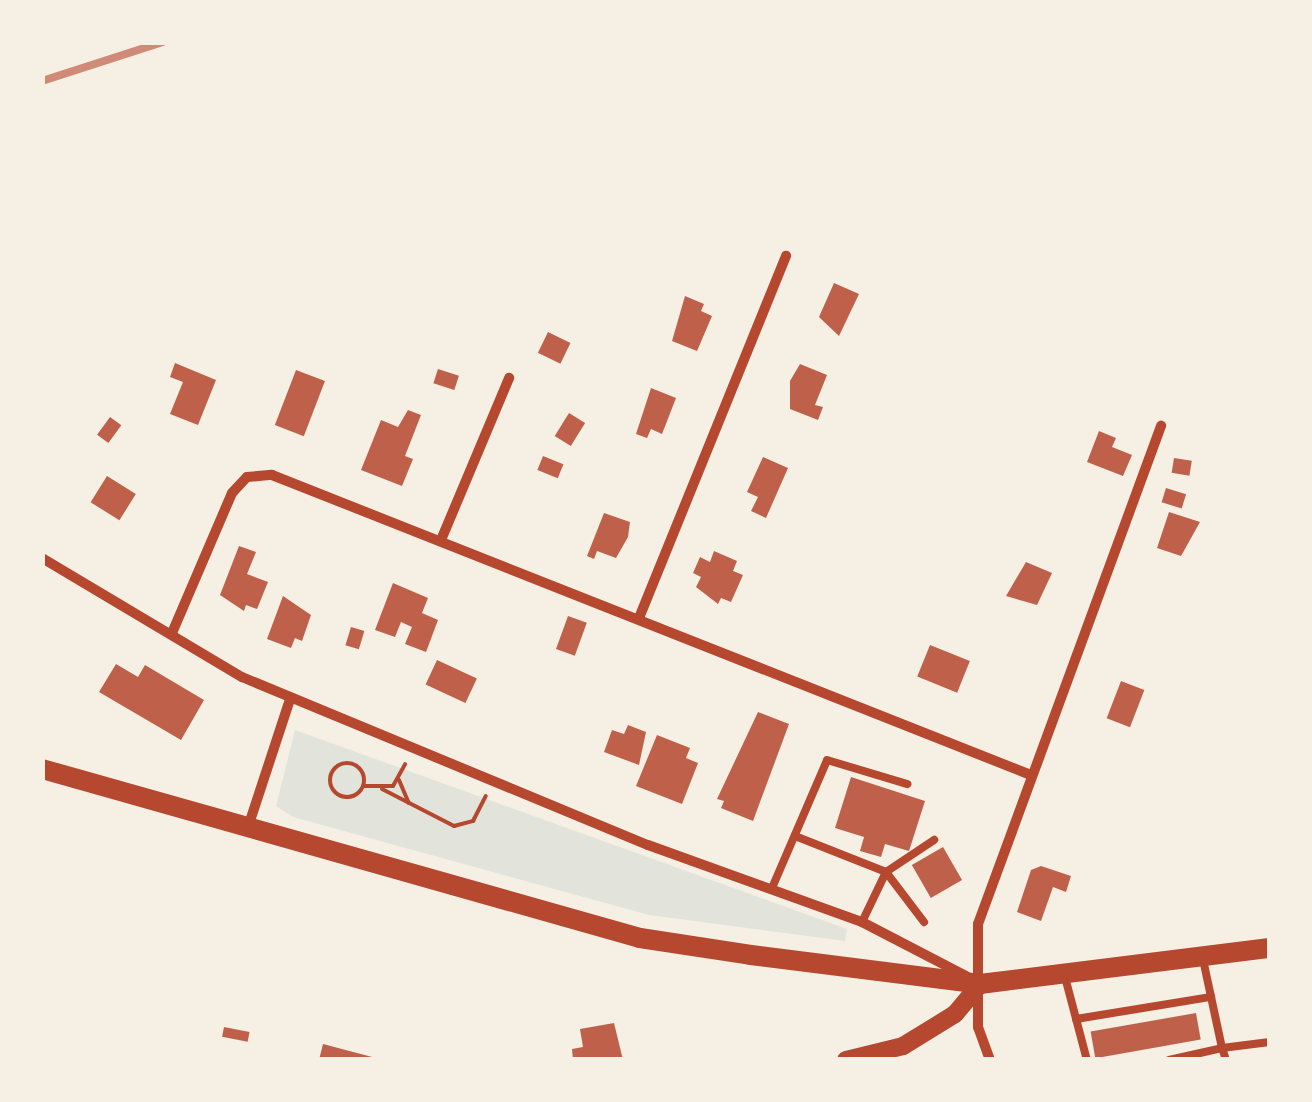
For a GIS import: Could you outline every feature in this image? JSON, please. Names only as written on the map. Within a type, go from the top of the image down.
[{"type":"main road","points":[[42,769],[249,824],[640,938],[980,984],[1065,977],[1270,948]]},
{"type":"street","points":[[639,618],[786,256]]},
{"type":"street","points":[[441,540],[509,378]]},
{"type":"street","points":[[990,1060],[978,1027],[980,984],[973,948],[978,924],[1161,426]]},
{"type":"street","points":[[172,633],[232,493],[248,477],[272,475],[1030,775]]},
{"type":"street","points":[[42,558],[290,699],[492,782],[862,922],[980,984]]},
{"type":"street","points":[[249,824],[290,699]]},
{"type":"street","points":[[846,1060],[903,1046],[955,1014],[980,984]]},
{"type":"lane","points":[[772,888],[827,760],[908,784]]},
{"type":"lane","points":[[795,836],[886,872],[924,922]]},
{"type":"lane","points":[[862,922],[886,872],[934,840]]},
{"type":"lane","points":[[1203,958],[1226,1060]]},
{"type":"lane","points":[[1065,977],[1087,1060]]},
{"type":"lane","points":[[1076,1019],[1211,997]]},
{"type":"lane","points":[[1169,1060],[1270,1042]]},
{"type":"path","points":[[382,790],[399,780],[410,749]]},
{"type":"path","points":[[345,762],[355,766],[364,786],[358,796],[344,796],[332,790],[331,770],[345,762]]},
{"type":"path","points":[[399,780],[409,804]]},
{"type":"path","points":[[364,786],[382,790],[438,822],[467,825],[492,782]]},
{"type":"shaded area","points":[[295,730],[847,929],[845,941],[649,915],[293,817],[276,806]]},
{"type":"building","points":[[834,283],[859,294],[839,336],[819,317]]},
{"type":"building","points":[[685,296],[704,304],[701,311],[712,316],[697,351],[672,341]]},
{"type":"building","points":[[548,332],[570,343],[560,364],[538,353]]},
{"type":"building","points":[[175,363],[216,380],[198,425],[170,414],[183,382],[170,377]]},
{"type":"building","points":[[800,364],[827,375],[815,405],[823,407],[818,420],[790,409],[790,381]]},
{"type":"building","points":[[438,369],[459,376],[454,390],[433,383]]},
{"type":"building","points":[[296,370],[325,381],[304,436],[275,425]]},
{"type":"building","points":[[651,388],[676,398],[662,434],[651,429],[647,438],[636,434]]},
{"type":"building","points":[[408,410],[421,415],[405,456],[413,459],[402,486],[361,470],[381,420],[398,427]]},
{"type":"building","points":[[569,413],[585,423],[571,446],[555,436]]},
{"type":"building","points":[[110,417],[121,425],[108,443],[97,435]]},
{"type":"building","points":[[1099,431],[1116,438],[1112,447],[1132,455],[1123,476],[1087,462]]},
{"type":"building","points":[[543,456],[563,464],[558,478],[537,470]]},
{"type":"building","points":[[763,457],[788,468],[766,518],[751,511],[758,497],[747,492]]},
{"type":"building","points":[[1174,458],[1192,461],[1189,476],[1172,473]]},
{"type":"building","points":[[107,476],[136,494],[119,520],[91,502]]},
{"type":"building","points":[[1166,488],[1186,494],[1182,508],[1162,502]]},
{"type":"building","points":[[1169,512],[1200,522],[1181,556],[1157,548]]},
{"type":"building","points":[[604,513],[630,522],[628,537],[616,558],[597,551],[594,559],[587,556]]},
{"type":"building","points":[[239,546],[256,552],[247,574],[268,582],[257,609],[246,605],[244,611],[220,595]]},
{"type":"building","points":[[714,551],[737,561],[733,571],[743,575],[731,602],[721,598],[718,604],[696,587],[701,577],[693,573],[700,557],[710,562]]},
{"type":"building","points":[[1026,562],[1052,573],[1037,605],[1006,596]]},
{"type":"building","points":[[393,583],[428,598],[422,613],[438,620],[426,652],[405,644],[412,627],[401,622],[395,637],[375,630]]},
{"type":"building","points":[[283,596],[311,615],[302,641],[295,638],[291,648],[267,639]]},
{"type":"building","points":[[568,616],[587,623],[575,656],[556,649]]},
{"type":"building","points":[[351,627],[364,631],[359,649],[345,645]]},
{"type":"building","points":[[930,645],[970,661],[957,693],[917,677]]},
{"type":"building","points":[[437,660],[477,679],[465,703],[426,684]]},
{"type":"building","points":[[116,664],[138,677],[145,665],[204,700],[181,740],[99,692]]},
{"type":"building","points":[[1121,681],[1144,690],[1130,727],[1107,718]]},
{"type":"building","points":[[758,712],[789,724],[753,821],[721,808],[724,801],[717,799]]},
{"type":"building","points":[[628,725],[646,732],[639,765],[604,752],[612,730],[624,734]]},
{"type":"building","points":[[657,735],[690,748],[686,758],[698,763],[682,804],[636,786]]},
{"type":"building","points":[[851,777],[925,801],[909,851],[885,844],[881,857],[860,851],[864,837],[835,828]]},
{"type":"building","points":[[943,847],[962,880],[931,898],[912,865]]},
{"type":"building","points":[[1041,866],[1071,876],[1066,892],[1053,887],[1041,921],[1017,912],[1031,870]]},
{"type":"building","points":[[1196,1013],[1201,1040],[1095,1058],[1091,1032]]},
{"type":"building","points":[[614,1023],[623,1060],[573,1060],[572,1049],[583,1047],[580,1029]]},
{"type":"building","points":[[224,1027],[250,1032],[248,1042],[222,1037]]},
{"type":"building","points":[[323,1044],[376,1058],[376,1060],[319,1060]]},
{"type":"railway","points":[[42,81],[163,42]]}]
